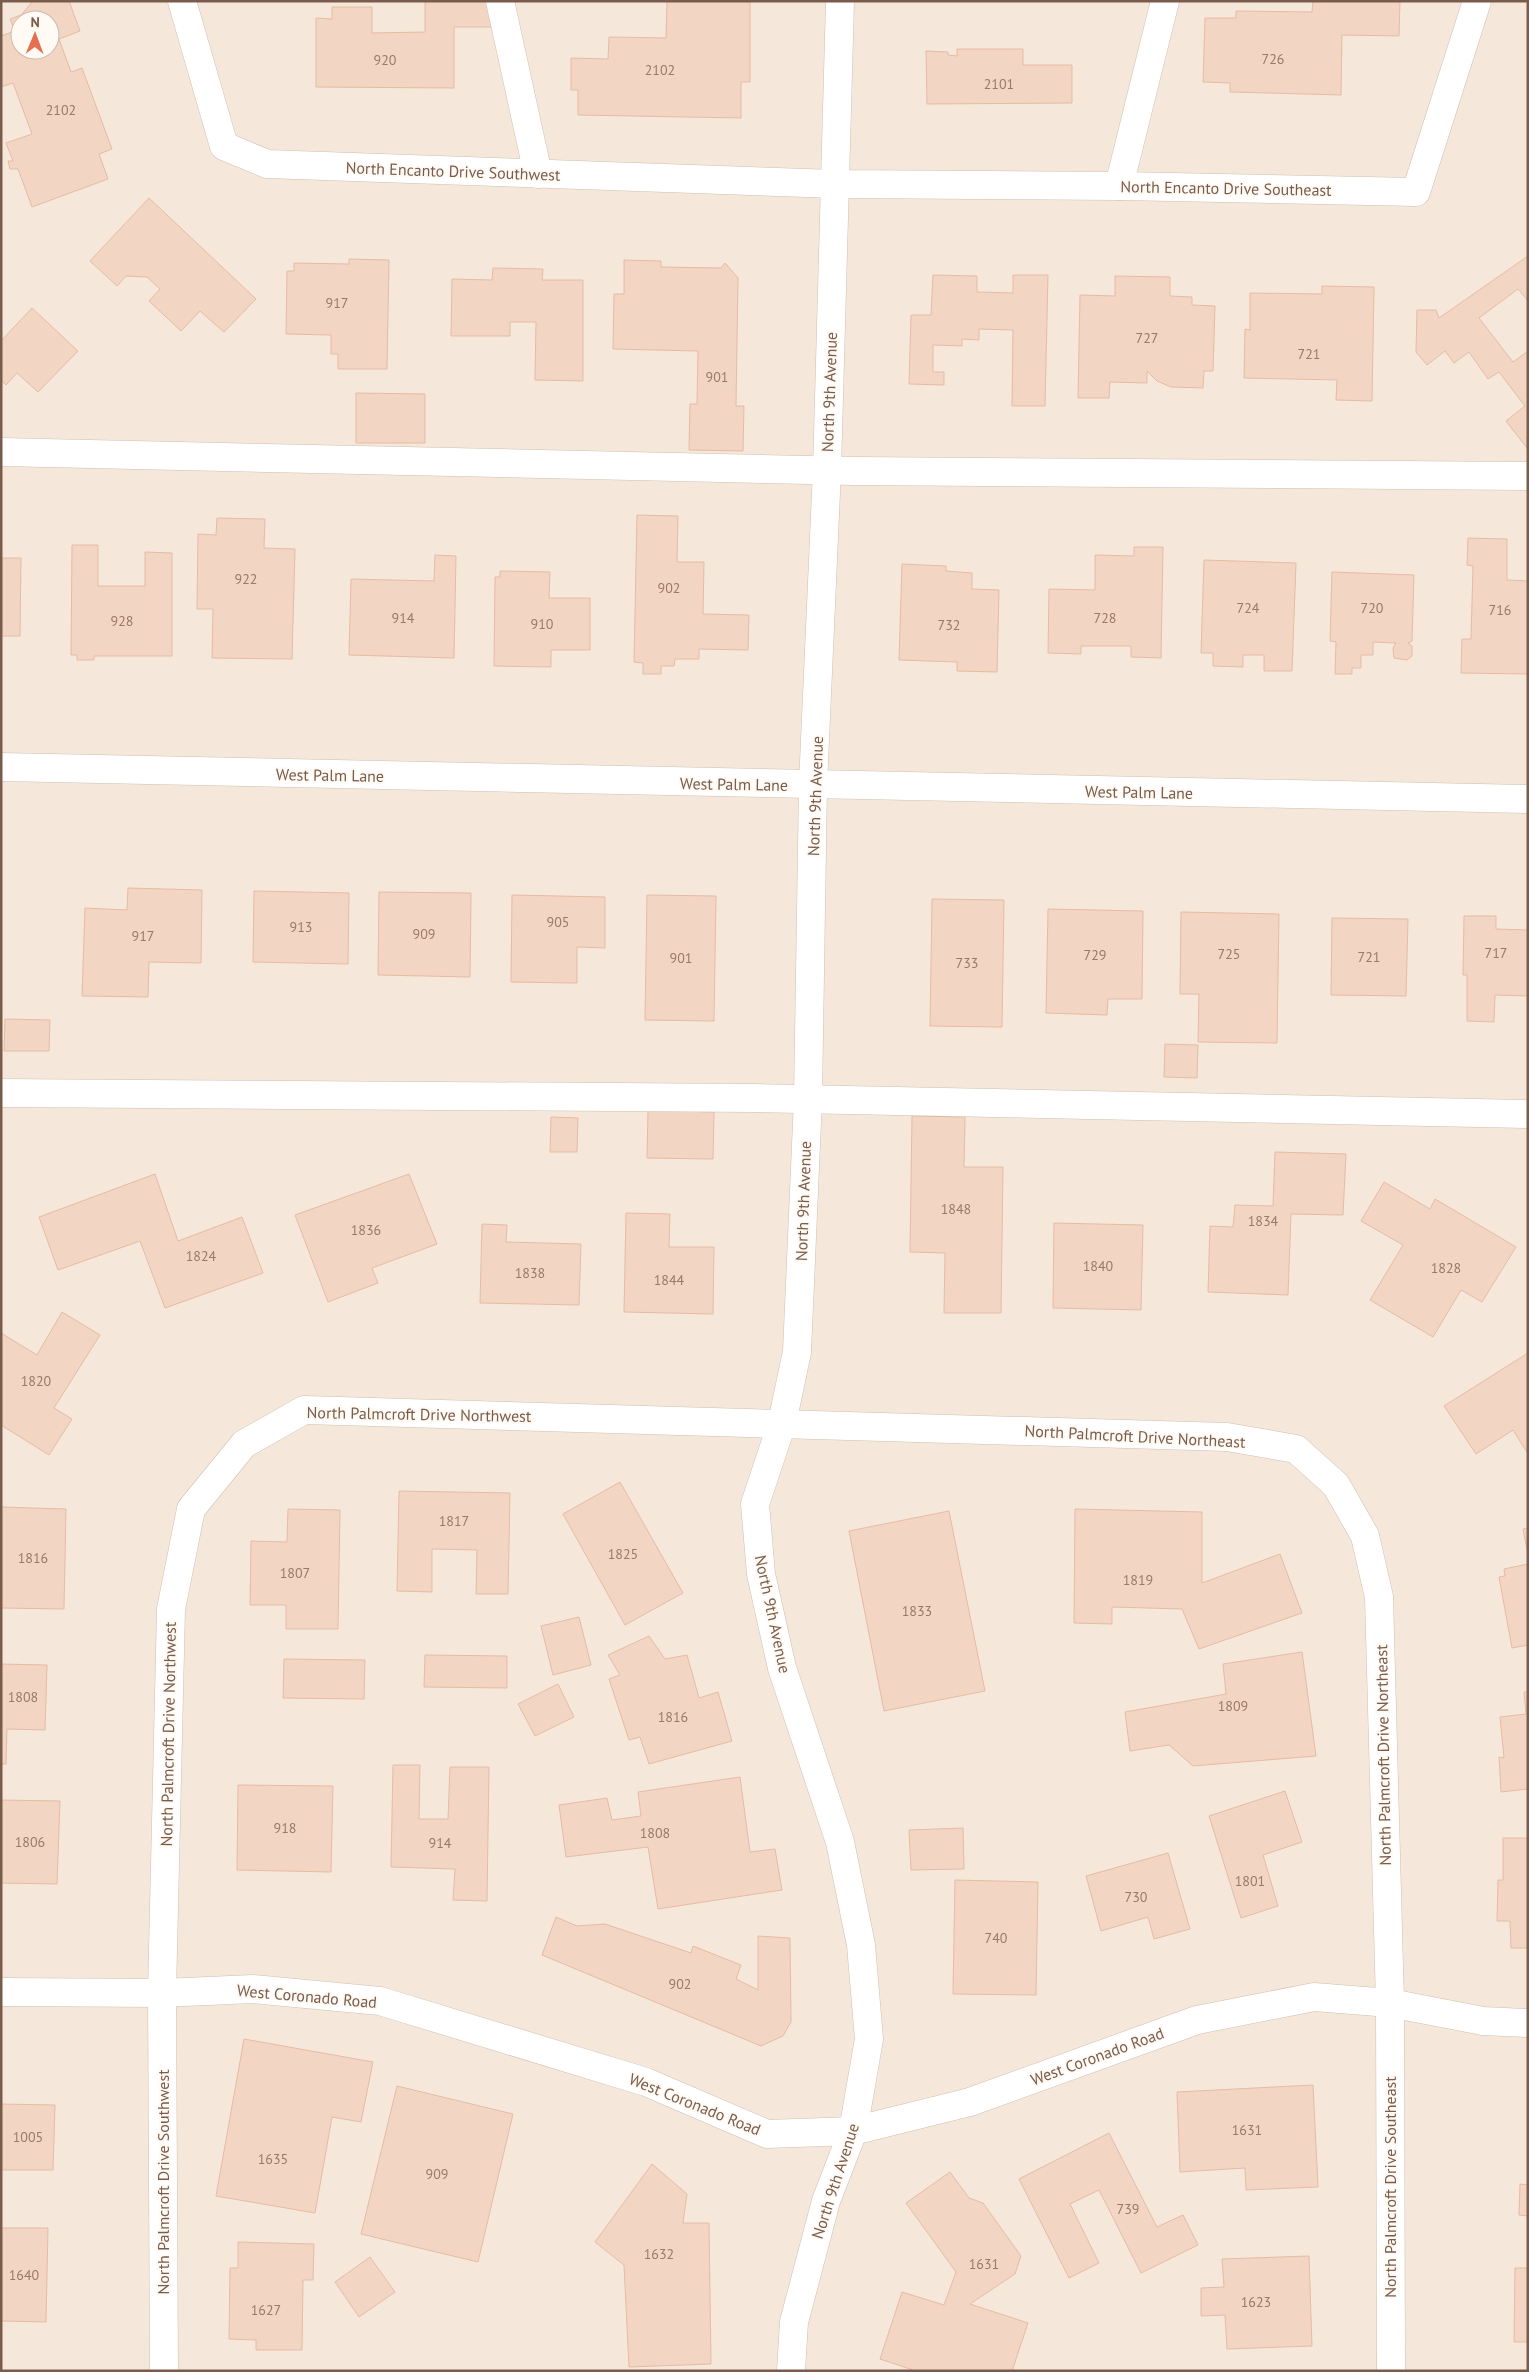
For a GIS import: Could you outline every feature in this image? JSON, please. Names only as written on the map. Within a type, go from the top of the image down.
[{"type":"street","name":"North Encanto Drive Southwest","points":[[182,1],[224,146],[267,164],[836,184]]},
{"type":"street","points":[[500,1],[538,174]]},
{"type":"street","name":"North 9th Avenue","points":[[791,2371],[794,2322],[826,2200],[853,2131],[869,2039],[861,1945],[840,1842],[782,1668],[761,1574],[755,1504],[782,1422],[797,1352],[808,1099],[813,785],[827,470],[840,1]]},
{"type":"street","points":[[1119,186],[1165,1]]},
{"type":"street","name":"North Encanto Drive Southeast","points":[[836,184],[1119,186],[1416,192],[1477,1]]},
{"type":"street","points":[[1,452],[827,470],[1528,476]]},
{"type":"street","name":"West Palm Lane","points":[[1,767],[1528,799]]},
{"type":"street","points":[[1,1093],[808,1099],[1528,1114]]},
{"type":"street","name":"North Palmcroft Drive Northwest","points":[[162,1992],[171,1609],[191,1509],[244,1444],[304,1410],[782,1422]]},
{"type":"street","name":"North Palmcroft Drive Northeast","points":[[782,1422],[1227,1437],[1296,1449],[1336,1485],[1365,1536],[1379,1597],[1390,2003]]},
{"type":"street","name":"West Coronado Road","points":[[1,1992],[162,1992],[253,1989],[380,2001],[646,2082],[767,2134],[853,2131],[970,2102],[1196,2020],[1314,1997],[1390,2003],[1483,2020],[1528,2023]]},
{"type":"street","name":"North Palmcroft Drive Southwest","points":[[162,1992],[164,2371]]},
{"type":"street","name":"North Palmcroft Drive Southeast","points":[[1390,2003],[1391,2371]]},
{"type":"shaded area","points":[[1,1],[1528,1],[1528,2371],[1,2371]]},
{"type":"building","points":[[33,1],[69,1],[80,31],[60,39],[60,10],[25,10]]},
{"type":"building","points":[[425,1],[492,1],[492,27],[454,27],[454,88],[316,87],[316,18],[332,19],[332,7],[372,7],[372,33],[425,32]]},
{"type":"building","points":[[667,1],[750,1],[750,82],[741,82],[741,118],[578,115],[578,90],[571,90],[571,58],[608,59],[609,37],[666,38]]},
{"type":"building","points":[[1313,1],[1400,1],[1399,36],[1342,35],[1341,95],[1230,92],[1230,83],[1203,82],[1205,18],[1236,18],[1236,11],[1312,12]]},
{"type":"building","points":[[10,33],[10,60],[60,60],[60,42],[71,72],[82,68],[112,149],[99,154],[108,179],[32,207],[18,169],[10,169],[8,161],[13,161],[6,143],[32,134],[13,83],[1,87],[1,36]]},
{"type":"building","points":[[957,49],[1023,49],[1023,65],[1072,65],[1072,103],[927,104],[926,51],[948,52],[948,55],[957,56]]},
{"type":"building","points":[[149,198],[256,299],[224,332],[200,311],[181,331],[149,301],[160,289],[147,277],[126,276],[117,286],[90,261]]},
{"type":"building","points":[[1528,256],[1528,301],[1518,289],[1479,318],[1513,362],[1528,351],[1527,448],[1506,421],[1525,406],[1499,372],[1488,379],[1469,352],[1454,363],[1445,351],[1427,365],[1416,352],[1417,310],[1436,310],[1439,318]]},
{"type":"building","points":[[349,259],[389,260],[387,369],[338,369],[338,354],[331,354],[331,335],[286,334],[287,271],[294,271],[294,263],[349,264]]},
{"type":"building","points":[[624,260],[661,261],[661,267],[721,268],[725,263],[738,278],[736,406],[744,406],[743,451],[689,450],[690,404],[697,404],[698,351],[613,349],[614,294],[624,294]]},
{"type":"building","points":[[493,268],[543,269],[542,280],[583,280],[583,381],[535,380],[536,322],[510,322],[510,336],[451,336],[452,279],[492,280]]},
{"type":"building","points":[[933,275],[977,276],[977,292],[1013,293],[1013,275],[1048,275],[1045,406],[1012,406],[1013,330],[979,329],[979,340],[962,339],[962,346],[933,345],[933,372],[944,372],[944,385],[909,384],[911,315],[931,315]]},
{"type":"building","points":[[1115,276],[1170,277],[1170,296],[1192,297],[1192,305],[1215,306],[1213,371],[1204,371],[1203,388],[1171,387],[1157,381],[1147,371],[1147,383],[1110,382],[1109,398],[1078,398],[1080,295],[1115,296]]},
{"type":"building","points":[[1322,286],[1374,287],[1372,401],[1336,400],[1337,380],[1244,378],[1245,329],[1250,330],[1250,293],[1322,294]]},
{"type":"building","points":[[32,308],[78,351],[38,392],[17,373],[6,385],[1,380],[1,341]]},
{"type":"building","points":[[356,393],[425,394],[425,443],[356,443]]},
{"type":"building","points":[[637,515],[678,516],[677,562],[704,562],[703,614],[749,615],[748,650],[699,649],[699,659],[675,659],[674,666],[661,666],[661,674],[643,674],[643,663],[634,662]]},
{"type":"building","points":[[217,518],[265,519],[264,548],[295,549],[292,659],[212,658],[213,609],[197,609],[198,534],[216,535]]},
{"type":"building","points":[[1468,538],[1507,539],[1507,580],[1528,581],[1528,674],[1461,673],[1462,639],[1471,639],[1473,566],[1467,565]]},
{"type":"building","points":[[72,545],[98,545],[98,586],[145,586],[145,552],[172,553],[172,656],[94,656],[94,660],[77,660],[77,655],[71,655]]},
{"type":"building","points":[[1134,547],[1163,547],[1161,658],[1131,657],[1131,646],[1081,646],[1081,654],[1048,653],[1049,589],[1095,590],[1095,555],[1134,556]]},
{"type":"building","points":[[435,555],[456,556],[454,658],[349,655],[351,579],[434,581]]},
{"type":"building","points":[[1,558],[21,558],[20,636],[2,636],[1,638]]},
{"type":"building","points":[[1204,560],[1296,563],[1292,671],[1264,671],[1264,655],[1243,655],[1243,667],[1213,666],[1213,653],[1201,653]]},
{"type":"building","points":[[902,564],[946,566],[946,571],[972,573],[972,589],[999,590],[997,672],[957,671],[957,662],[899,660]]},
{"type":"building","points":[[500,571],[550,572],[549,598],[590,598],[590,650],[551,650],[551,667],[494,666],[495,577],[500,577]]},
{"type":"building","points":[[1332,572],[1414,575],[1412,641],[1408,643],[1412,646],[1412,656],[1407,660],[1394,658],[1393,648],[1396,643],[1373,642],[1373,655],[1361,655],[1361,668],[1352,668],[1352,674],[1335,674],[1336,642],[1330,641]]},
{"type":"building","points":[[128,888],[202,890],[201,963],[149,962],[148,997],[82,996],[85,908],[127,910]]},
{"type":"building","points":[[254,891],[349,893],[348,964],[253,962]]},
{"type":"building","points":[[379,892],[471,893],[470,977],[378,975]]},
{"type":"building","points":[[512,895],[605,897],[605,948],[577,947],[577,983],[511,982]]},
{"type":"building","points":[[647,895],[716,896],[714,1021],[645,1020]]},
{"type":"building","points":[[932,899],[1004,900],[1002,1027],[930,1026]]},
{"type":"building","points":[[1048,909],[1143,911],[1142,999],[1108,999],[1107,1015],[1046,1013]]},
{"type":"building","points":[[1181,912],[1279,914],[1277,1043],[1198,1042],[1199,994],[1180,994]]},
{"type":"building","points":[[1464,916],[1496,916],[1496,929],[1528,930],[1528,996],[1495,995],[1494,1022],[1467,1021],[1467,975],[1463,975]]},
{"type":"building","points":[[1332,918],[1408,919],[1406,996],[1331,995]]},
{"type":"building","points":[[5,1019],[50,1020],[49,1051],[4,1051]]},
{"type":"building","points":[[1165,1044],[1198,1045],[1197,1078],[1164,1077]]},
{"type":"building","points":[[648,1110],[714,1112],[713,1159],[647,1158]]},
{"type":"building","points":[[912,1116],[965,1117],[964,1167],[1003,1167],[1001,1313],[944,1313],[945,1253],[910,1252]]},
{"type":"building","points":[[551,1117],[578,1118],[577,1152],[550,1152]]},
{"type":"building","points":[[1275,1152],[1346,1154],[1343,1215],[1291,1214],[1288,1295],[1208,1292],[1210,1226],[1233,1227],[1235,1205],[1273,1206]]},
{"type":"building","points":[[155,1174],[178,1241],[242,1217],[263,1273],[165,1308],[140,1241],[58,1270],[39,1217]]},
{"type":"building","points":[[409,1174],[437,1244],[372,1268],[378,1283],[328,1302],[295,1215]]},
{"type":"building","points":[[1384,1182],[1430,1209],[1435,1199],[1516,1247],[1482,1302],[1461,1290],[1433,1337],[1370,1300],[1403,1245],[1361,1221]]},
{"type":"building","points":[[626,1213],[670,1214],[669,1247],[714,1247],[713,1314],[624,1312]]},
{"type":"building","points":[[1054,1223],[1143,1225],[1141,1310],[1053,1308]]},
{"type":"building","points":[[482,1224],[507,1225],[506,1242],[581,1244],[579,1305],[480,1303]]},
{"type":"building","points":[[62,1312],[100,1335],[54,1408],[72,1419],[49,1455],[1,1425],[1,1333],[37,1355]]},
{"type":"building","points":[[1528,1353],[1528,1454],[1513,1430],[1476,1454],[1444,1406]]},
{"type":"building","points":[[620,1482],[683,1593],[625,1625],[563,1514]]},
{"type":"building","points":[[399,1491],[510,1493],[508,1594],[476,1594],[477,1550],[432,1549],[432,1592],[397,1591]]},
{"type":"building","points":[[1,1507],[66,1509],[64,1609],[1,1608]]},
{"type":"building","points":[[288,1509],[340,1510],[338,1629],[286,1629],[286,1605],[250,1605],[251,1541],[287,1542]]},
{"type":"building","points":[[1075,1509],[1202,1512],[1202,1583],[1280,1554],[1302,1613],[1199,1649],[1182,1609],[1112,1607],[1112,1624],[1074,1623]]},
{"type":"building","points":[[949,1511],[985,1691],[884,1711],[849,1531]]},
{"type":"building","points":[[1528,1528],[1528,1555],[1523,1529]]},
{"type":"building","points":[[1528,1564],[1528,1645],[1512,1648],[1499,1577],[1505,1576],[1504,1569]]},
{"type":"building","points":[[579,1617],[591,1665],[553,1675],[541,1626]]},
{"type":"building","points":[[649,1636],[665,1659],[687,1655],[699,1698],[718,1692],[732,1741],[649,1764],[640,1737],[629,1740],[609,1679],[620,1675],[608,1655]]},
{"type":"building","points":[[1302,1652],[1316,1756],[1193,1766],[1169,1745],[1130,1751],[1125,1712],[1226,1694],[1223,1664]]},
{"type":"building","points":[[425,1655],[507,1656],[507,1688],[424,1687]]},
{"type":"building","points":[[284,1659],[365,1660],[364,1699],[283,1698]]},
{"type":"building","points":[[1,1664],[47,1665],[45,1730],[7,1729],[6,1764],[1,1764]]},
{"type":"building","points":[[558,1684],[574,1717],[535,1736],[518,1704]]},
{"type":"building","points":[[1524,1692],[1528,1692],[1528,1789],[1501,1792],[1499,1757],[1504,1758],[1500,1717],[1526,1714]]},
{"type":"building","points":[[393,1765],[420,1765],[419,1819],[448,1819],[450,1767],[489,1767],[487,1901],[453,1900],[455,1869],[391,1867]]},
{"type":"building","points":[[740,1777],[750,1852],[775,1849],[782,1890],[658,1909],[648,1847],[566,1857],[559,1805],[607,1798],[612,1820],[641,1816],[638,1792]]},
{"type":"building","points":[[238,1785],[333,1786],[331,1872],[237,1870]]},
{"type":"building","points":[[1285,1791],[1302,1842],[1263,1855],[1278,1906],[1241,1918],[1209,1816]]},
{"type":"building","points":[[1,1800],[60,1801],[57,1884],[1,1883]]},
{"type":"building","points":[[963,1828],[964,1869],[911,1870],[909,1830]]},
{"type":"building","points":[[1503,1838],[1528,1838],[1528,1948],[1511,1948],[1510,1921],[1497,1921],[1498,1880],[1503,1880]]},
{"type":"building","points":[[1168,1853],[1190,1929],[1154,1939],[1148,1917],[1101,1931],[1086,1876]]},
{"type":"building","points":[[955,1880],[1038,1882],[1036,1995],[953,1994]]},
{"type":"building","points":[[556,1917],[577,1926],[605,1924],[691,1953],[693,1946],[741,1965],[736,1979],[758,1990],[758,1936],[790,1938],[791,2022],[783,2036],[761,2046],[542,1955]]},
{"type":"building","points":[[244,2039],[373,2062],[361,2122],[332,2117],[315,2213],[216,2196]]},
{"type":"building","points":[[1313,2085],[1318,2187],[1246,2190],[1245,2168],[1180,2172],[1177,2092]]},
{"type":"building","points":[[397,2086],[513,2114],[478,2262],[361,2234]]},
{"type":"building","points":[[1,2104],[55,2105],[53,2170],[1,2170]]},
{"type":"building","points":[[1109,2133],[1157,2227],[1183,2215],[1198,2245],[1141,2273],[1099,2190],[1070,2204],[1099,2263],[1069,2278],[1019,2179]]},
{"type":"building","points":[[652,2164],[687,2194],[683,2223],[709,2223],[711,2364],[629,2367],[624,2265],[595,2242]]},
{"type":"building","points":[[950,2172],[969,2198],[983,2203],[1021,2256],[1015,2274],[970,2304],[1028,2323],[1012,2371],[916,2371],[880,2359],[902,2292],[944,2305],[956,2272],[906,2203]]},
{"type":"building","points":[[1520,2184],[1528,2185],[1528,2216],[1519,2215]]},
{"type":"building","points":[[1,2228],[48,2228],[46,2322],[1,2321]]},
{"type":"building","points":[[238,2242],[314,2244],[313,2280],[303,2280],[302,2350],[256,2350],[256,2340],[229,2339],[230,2268],[238,2268]]},
{"type":"building","points":[[1309,2256],[1312,2346],[1227,2349],[1225,2315],[1201,2316],[1201,2288],[1224,2287],[1222,2259]]},
{"type":"building","points":[[370,2257],[395,2292],[359,2317],[335,2282]]},
{"type":"building","points":[[1515,2268],[1528,2268],[1528,2342],[1514,2342]]}]
